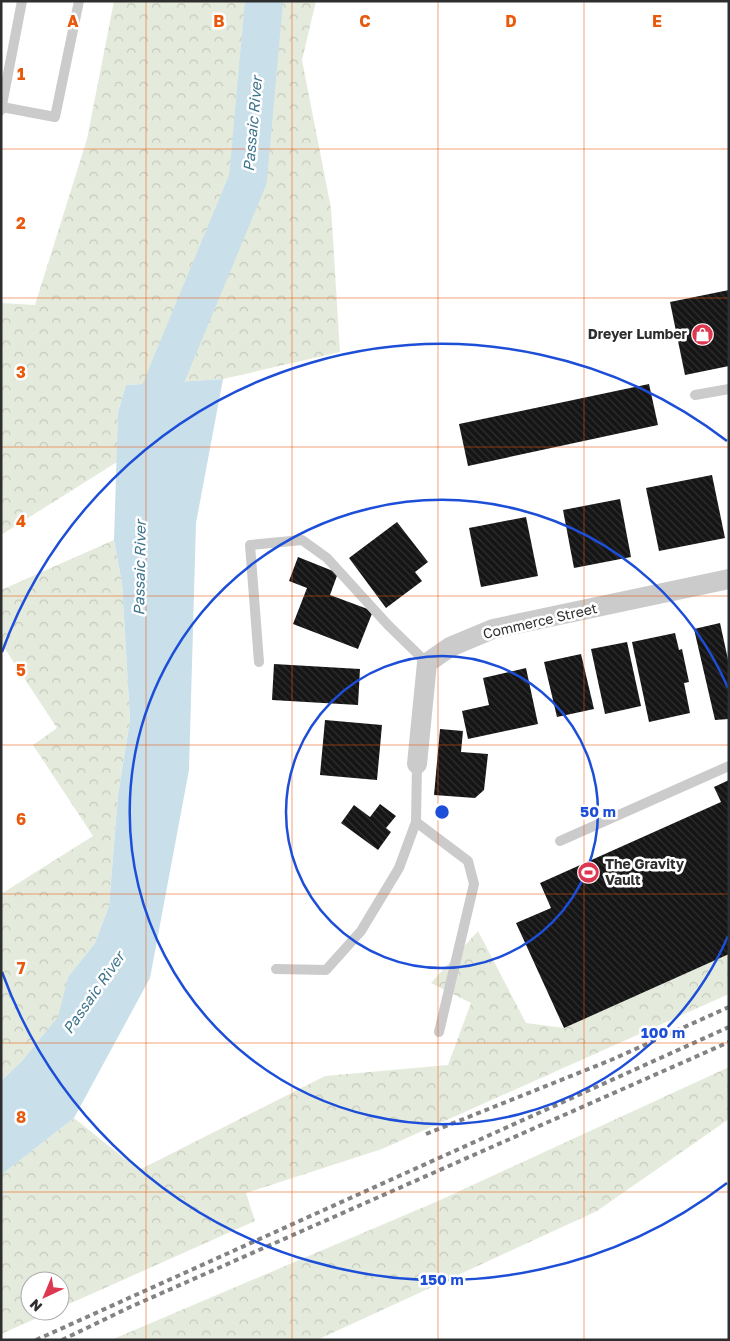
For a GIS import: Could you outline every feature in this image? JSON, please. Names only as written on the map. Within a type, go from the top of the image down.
[{"type":"street","name":"Commerce Street","points":[[427,663],[450,647],[493,629],[729,579]]},
{"type":"street","points":[[417,764],[427,663]]},
{"type":"lane","points":[[22,1],[2,109],[55,117],[79,1]]},
{"type":"lane","points":[[695,395],[729,389]]},
{"type":"lane","points":[[259,662],[250,545],[302,540],[327,558],[388,625],[427,663]]},
{"type":"lane","points":[[276,969],[326,970],[361,931],[399,868],[416,822],[417,764]]},
{"type":"lane","points":[[560,841],[729,766]]},
{"type":"lane","points":[[416,822],[468,861],[474,884],[439,1032]]},
{"type":"green space","points":[[114,1],[316,1],[302,60],[331,208],[340,352],[223,379],[126,385],[118,412],[117,462],[1,535],[1,303],[35,305],[87,139]]},
{"type":"green space","points":[[114,540],[122,584],[130,720],[118,795],[109,906],[95,943],[68,977],[59,1017],[22,1061],[1,1081],[1,894],[93,836],[33,745],[57,728],[1,643],[1,590]]},
{"type":"green space","points":[[478,931],[526,1023],[564,1028],[729,954],[729,994],[382,1149],[246,1193],[255,1221],[70,1304],[70,1271],[20,1271],[20,1321],[30,1321],[1,1334],[1,1175],[74,1118],[139,1170],[325,1076],[448,1065],[471,1003],[431,983]]},
{"type":"green space","points":[[729,1067],[729,1119],[597,1211],[317,1340],[111,1340],[438,1201]]},
{"type":"water","points":[[223,379],[196,523],[189,770],[150,978],[74,1118],[1,1175],[1,1081],[22,1061],[58,1017],[68,977],[95,943],[109,906],[118,795],[130,720],[122,584],[114,540],[118,412],[126,385]]},
{"type":"building","name":"Dreyer Lumber","points":[[729,290],[729,366],[685,375],[670,302]]},
{"type":"building","points":[[649,384],[658,425],[468,466],[459,424]]},
{"type":"building","points":[[712,475],[725,538],[659,551],[646,488]]},
{"type":"building","points":[[620,499],[631,557],[574,568],[563,510]]},
{"type":"building","points":[[526,517],[538,576],[481,587],[469,528]]},
{"type":"building","points":[[397,522],[428,562],[415,572],[422,581],[386,608],[349,558]]},
{"type":"building","points":[[298,557],[338,573],[330,595],[373,611],[358,649],[293,624],[307,588],[289,581]]},
{"type":"building","points":[[720,623],[729,664],[729,719],[715,720],[694,629]]},
{"type":"building","points":[[675,633],[679,650],[682,649],[689,682],[684,683],[690,713],[649,722],[632,642]]},
{"type":"building","points":[[627,642],[641,706],[605,714],[591,649]]},
{"type":"building","points":[[581,654],[594,709],[557,717],[544,662]]},
{"type":"building","points":[[274,664],[360,669],[358,705],[272,700]]},
{"type":"building","points":[[526,668],[538,724],[468,739],[462,711],[489,705],[483,678]]},
{"type":"building","points":[[325,720],[382,725],[377,780],[320,775]]},
{"type":"building","points":[[440,729],[463,731],[461,752],[488,754],[484,790],[475,798],[434,795]]},
{"type":"building","points":[[729,780],[729,954],[564,1028],[516,923],[551,908],[540,883],[721,802],[714,787]]},
{"type":"building","points":[[380,804],[396,816],[386,828],[391,832],[378,850],[341,823],[354,805],[370,817]]},
{"type":"waterway","name":"Passaic River","points":[[144,430],[248,179],[264,1]]},
{"type":"railway","points":[[426,1134],[611,1060],[729,1007]]},
{"type":"railway","points":[[36,1340],[729,1027]]},
{"type":"railway","points":[[62,1340],[128,1308],[729,1042]]},
{"type":"place","name":"Dreyer Lumber","points":[[703,334]]},
{"type":"place","name":"The Gravity Vault","points":[[589,872]]}]
